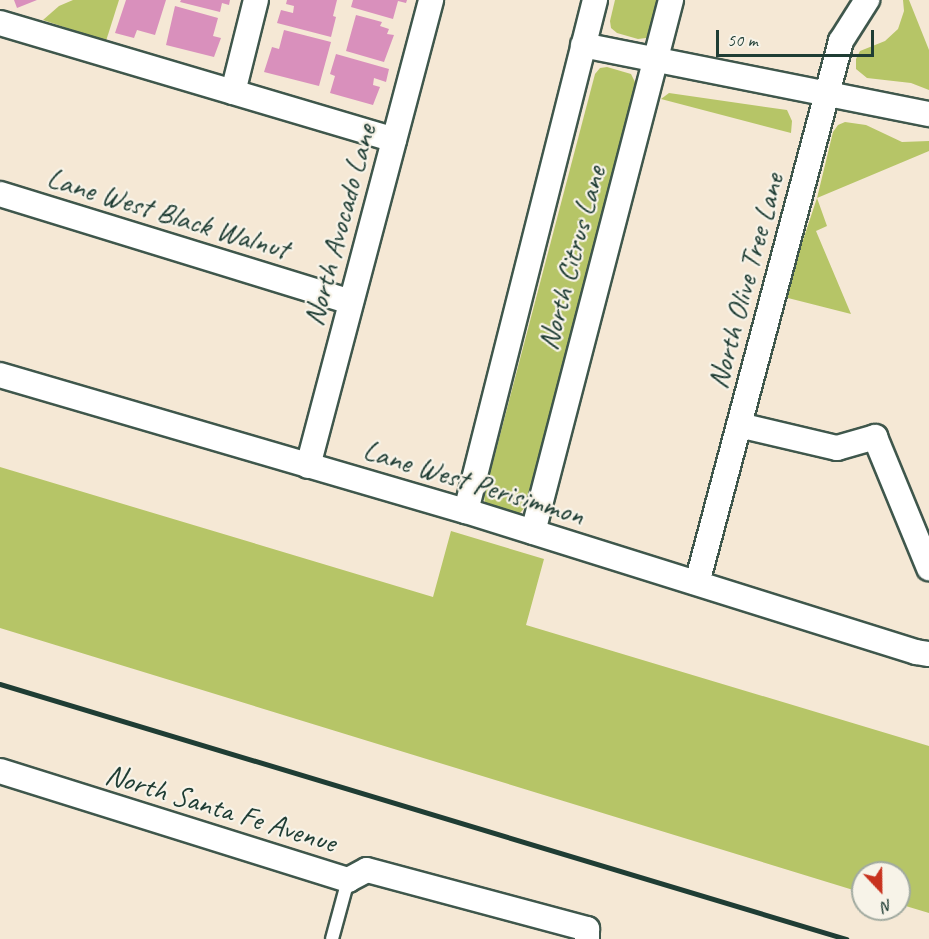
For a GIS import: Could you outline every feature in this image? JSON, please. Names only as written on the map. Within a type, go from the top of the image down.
[{"type":"street","points":[[233,92],[256,0]]},
{"type":"street","name":"North Avocado Lane","points":[[308,466],[431,0]]},
{"type":"street","name":"North Citrus Lane","points":[[466,512],[595,0]]},
{"type":"street","name":"North Citrus Lane","points":[[533,532],[671,0]]},
{"type":"street","name":"North Olive Tree Lane","points":[[697,584],[841,41],[867,0]]},
{"type":"street","points":[[0,23],[394,140]]},
{"type":"street","points":[[583,45],[929,114]]},
{"type":"street","name":"Lane West Black Walnut","points":[[0,194],[351,303]]},
{"type":"street","name":"Lane West Perisimmon","points":[[0,375],[533,532],[905,649],[929,654]]},
{"type":"street","points":[[739,425],[837,448],[875,437],[929,568]]},
{"type":"street","name":"North Santa Fe Avenue","points":[[0,771],[348,880],[367,870],[587,929],[587,939]]},
{"type":"lane","points":[[332,939],[348,880]]},
{"type":"green space","points":[[73,0],[119,0],[106,41],[43,20],[59,6]]},
{"type":"green space","points":[[615,0],[659,0],[650,32],[646,38],[638,39],[617,33],[611,28],[610,21]]},
{"type":"green space","points":[[903,0],[909,0],[929,50],[929,90],[911,83],[867,78],[856,69],[856,59],[860,51],[885,41],[898,29],[904,11]]},
{"type":"green space","points":[[607,67],[631,74],[636,84],[525,507],[520,513],[512,514],[491,507],[485,503],[484,496],[595,74],[600,68]]},
{"type":"green space","points":[[669,93],[787,110],[792,121],[791,133],[661,99]]},
{"type":"green space","points":[[845,122],[866,125],[902,142],[929,141],[929,151],[817,198],[833,132],[838,125]]},
{"type":"green space","points":[[817,198],[827,226],[816,231],[851,314],[784,297]]},
{"type":"green space","points":[[0,467],[433,597],[451,531],[544,559],[526,625],[929,746],[929,913],[911,908],[911,861],[851,861],[851,889],[0,628]]},
{"type":"building","points":[[14,0],[37,0],[17,8]]},
{"type":"building","points":[[126,0],[166,0],[155,35],[137,30],[134,38],[115,33]]},
{"type":"building","points":[[181,0],[230,0],[229,5],[222,3],[220,12],[180,2]]},
{"type":"building","points":[[287,0],[337,0],[331,37],[277,23],[281,10],[293,13],[294,6],[286,4]]},
{"type":"building","points":[[353,0],[407,0],[406,3],[398,1],[393,19],[351,7]]},
{"type":"building","points":[[175,6],[218,18],[213,36],[221,38],[214,57],[166,45]]},
{"type":"building","points":[[356,15],[382,22],[380,26],[389,29],[387,34],[394,35],[384,62],[346,51]]},
{"type":"building","points":[[284,30],[331,42],[319,86],[264,72],[272,47],[279,49]]},
{"type":"building","points":[[336,54],[389,69],[386,82],[374,78],[373,85],[380,87],[373,105],[330,93],[335,76],[330,74]]},
{"type":"railway","points":[[0,684],[846,939]]}]
